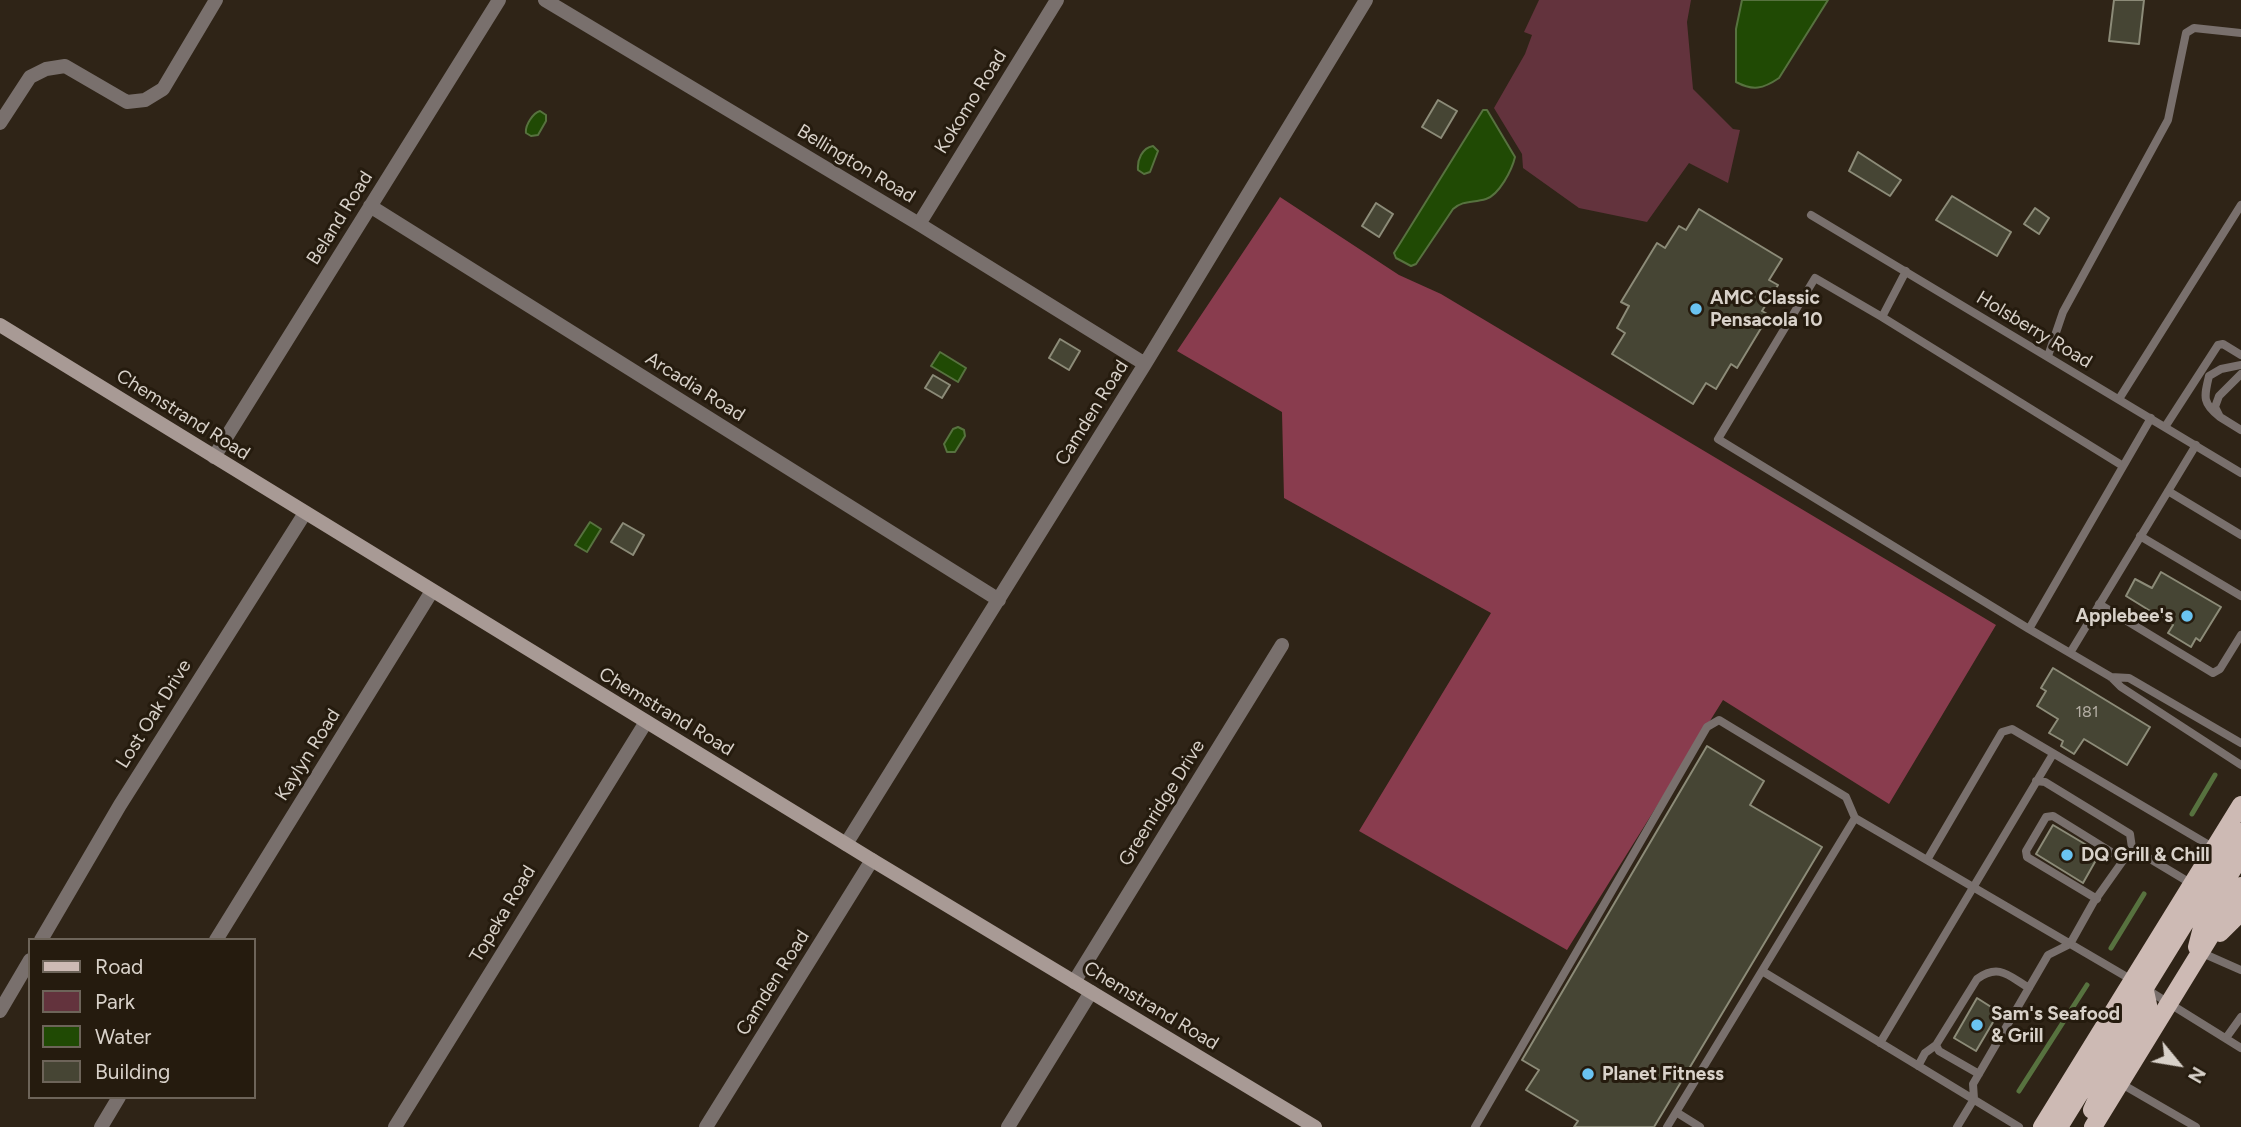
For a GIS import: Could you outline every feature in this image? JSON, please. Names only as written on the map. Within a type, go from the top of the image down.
[{"type":"main road","points":[[2059,1127],[2192,884],[2241,805]]},
{"type":"main road","points":[[2042,1127],[2241,832]]},
{"type":"main road","points":[[2196,958],[2206,912],[2241,856]]},
{"type":"main road","points":[[2091,1127],[2241,886]]},
{"type":"main road","points":[[2196,958],[2241,912]]},
{"type":"main road","points":[[2091,1127],[2090,1113],[2111,1068],[2148,1005],[2138,984]]},
{"type":"street","points":[[0,123],[30,77],[46,69],[65,66],[127,102],[145,100],[163,89],[216,0]]},
{"type":"street","name":"Beland Road","points":[[215,457],[499,0]]},
{"type":"street","name":"Bellington Road","points":[[545,0],[919,224],[1144,365]]},
{"type":"street","name":"Kokomo Road","points":[[919,224],[1057,0]]},
{"type":"street","name":"Camden Road","points":[[846,844],[1144,365],[1366,0]]},
{"type":"street","name":"Arcadia Road","points":[[370,206],[999,600]]},
{"type":"street","name":"Chemstrand Road","points":[[0,326],[872,860],[1315,1127]]},
{"type":"street","name":"Lost Oak Drive","points":[[42,938],[120,804],[305,513]]},
{"type":"street","name":"Kaylyn Road","points":[[217,938],[432,591]]},
{"type":"street","name":"Greenridge Drive","points":[[1074,982],[1282,645]]},
{"type":"street","name":"Topeka Road","points":[[395,1127],[605,784],[646,722]]},
{"type":"street","name":"Camden Road","points":[[706,1127],[872,860]]},
{"type":"street","points":[[0,1010],[28,963]]},
{"type":"street","points":[[1008,1127],[1091,992]]},
{"type":"street","points":[[101,1127],[118,1099]]},
{"type":"lane","points":[[2048,356],[2063,312],[2168,120],[2186,33],[2194,28],[2241,33]]},
{"type":"lane","points":[[2119,399],[2241,205]]},
{"type":"lane","name":"Holsberry Road","points":[[1811,215],[2241,473]]},
{"type":"lane","points":[[1882,317],[1906,271]]},
{"type":"lane","points":[[2123,466],[1815,278],[1718,439],[2111,677],[2121,687],[2241,765]]},
{"type":"lane","points":[[2165,427],[2218,345],[2222,344],[2241,355]]},
{"type":"lane","points":[[2241,365],[2221,369],[2209,376],[2204,398],[2210,409],[2241,430]]},
{"type":"lane","points":[[2220,417],[2215,407],[2219,396],[2241,374]]},
{"type":"lane","points":[[2029,629],[2151,418]]},
{"type":"lane","points":[[2070,653],[2196,445]]},
{"type":"lane","points":[[2168,491],[2241,535]]},
{"type":"lane","points":[[2140,536],[2241,596]]},
{"type":"lane","points":[[2099,604],[2213,673],[2220,669],[2241,635]]},
{"type":"lane","points":[[2111,677],[2129,678],[2241,743]]},
{"type":"lane","points":[[1475,1127],[1707,727],[1719,720],[1846,796],[1855,818],[2169,1002],[2241,1048]]},
{"type":"lane","points":[[1927,860],[2002,732],[2012,729],[2214,848]]},
{"type":"lane","points":[[1880,1043],[2053,754]]},
{"type":"lane","points":[[1957,1127],[1973,1099],[1973,1084],[2048,955],[2070,944],[2096,899],[2132,848],[2130,834],[2045,782],[2036,781]]},
{"type":"lane","points":[[2096,899],[2028,857],[2026,850],[2046,817],[2053,816],[2124,860]]},
{"type":"lane","points":[[1667,1127],[1855,818]]},
{"type":"lane","points":[[2132,848],[2192,884]]},
{"type":"lane","points":[[2196,958],[2241,970]]},
{"type":"lane","points":[[1918,1066],[1925,1054],[1936,1045],[1977,979],[1987,971],[1998,970],[2029,988]]},
{"type":"lane","points":[[1762,971],[2019,1127]]},
{"type":"lane","points":[[2226,1038],[2241,1017]]},
{"type":"lane","points":[[1936,1045],[1939,1051],[1979,1074]]},
{"type":"lane","points":[[2120,1083],[2196,1127]]},
{"type":"lane","points":[[1676,1112],[1700,1127]]},
{"type":"green space","points":[[1539,0],[1691,0],[1687,22],[1693,89],[1733,129],[1740,130],[1728,183],[1689,163],[1647,222],[1579,208],[1523,168],[1522,154],[1494,108],[1525,54],[1532,35],[1524,32]]},
{"type":"shaded area","points":[[1280,197],[1399,275],[1441,294],[1996,625],[1889,804],[1723,700],[1567,950],[1359,831],[1491,613],[1284,498],[1282,412],[1177,351]]},
{"type":"water","points":[[1742,0],[1828,0],[1779,78],[1768,85],[1753,88],[1736,82],[1736,29]]},
{"type":"water","points":[[1483,110],[1487,110],[1515,157],[1511,168],[1491,197],[1464,203],[1453,209],[1416,264],[1411,266],[1396,258],[1394,253]]},
{"type":"water","points":[[540,111],[546,115],[546,121],[538,135],[531,136],[526,133],[527,126],[532,117]]},
{"type":"water","points":[[1153,146],[1158,151],[1150,172],[1144,174],[1138,170],[1138,162],[1143,152]]},
{"type":"water","points":[[940,352],[966,368],[958,382],[931,366]]},
{"type":"water","points":[[958,427],[964,430],[965,436],[955,452],[947,452],[944,444],[953,429]]},
{"type":"water","points":[[590,522],[601,529],[587,552],[575,545]]},
{"type":"building","points":[[2114,0],[2144,0],[2139,44],[2109,41]]},
{"type":"building","points":[[1438,100],[1457,111],[1441,138],[1422,127]]},
{"type":"building","points":[[1858,152],[1901,180],[1890,196],[1849,171]]},
{"type":"building","points":[[1952,196],[2011,232],[1997,256],[1936,220]]},
{"type":"building","points":[[1376,203],[1393,214],[1379,237],[1362,226]]},
{"type":"building","points":[[2035,208],[2049,218],[2039,234],[2024,224]]},
{"type":"building","name":"AMC Classic Pensacola 10","points":[[1699,209],[1782,259],[1769,280],[1778,285],[1762,311],[1769,315],[1737,368],[1731,364],[1716,389],[1706,383],[1693,404],[1612,354],[1625,333],[1617,328],[1629,306],[1621,302],[1657,243],[1665,248],[1679,226],[1686,230]]},
{"type":"building","points":[[1060,339],[1080,351],[1069,370],[1049,358]]},
{"type":"building","points":[[933,375],[950,385],[942,398],[925,388]]},
{"type":"building","points":[[623,523],[644,535],[633,555],[611,542]]},
{"type":"building","name":"Applebee's","points":[[2161,572],[2221,607],[2200,641],[2196,638],[2191,647],[2168,633],[2173,625],[2126,596],[2135,579],[2152,588]]},
{"type":"building","points":[[2053,668],[2150,727],[2127,765],[2084,739],[2074,754],[2061,746],[2063,741],[2049,733],[2058,719],[2037,706],[2046,691],[2041,688]]},
{"type":"building","points":[[1707,746],[1764,781],[1750,805],[1822,847],[1654,1127],[1574,1127],[1578,1121],[1526,1090],[1539,1070],[1522,1060]]},
{"type":"building","name":"DQ Grill & Chill","points":[[2053,825],[2100,853],[2083,883],[2036,854]]},
{"type":"building","name":"Sam's Seafood & Grill","points":[[1977,998],[1999,1012],[1976,1051],[1954,1038]]},
{"type":"waterway","points":[[2192,814],[2215,775]]},
{"type":"waterway","points":[[2111,948],[2144,894]]},
{"type":"waterway","points":[[2019,1091],[2087,985]]},
{"type":"place","name":"AMC Classic Pensacola 10","points":[[1696,309]]},
{"type":"place","name":"Applebee's","points":[[2187,616]]},
{"type":"place","name":"DQ Grill & Chill","points":[[2067,855]]},
{"type":"place","name":"Sam's Seafood & Grill","points":[[1977,1025]]},
{"type":"place","name":"Planet Fitness","points":[[1588,1074]]}]
